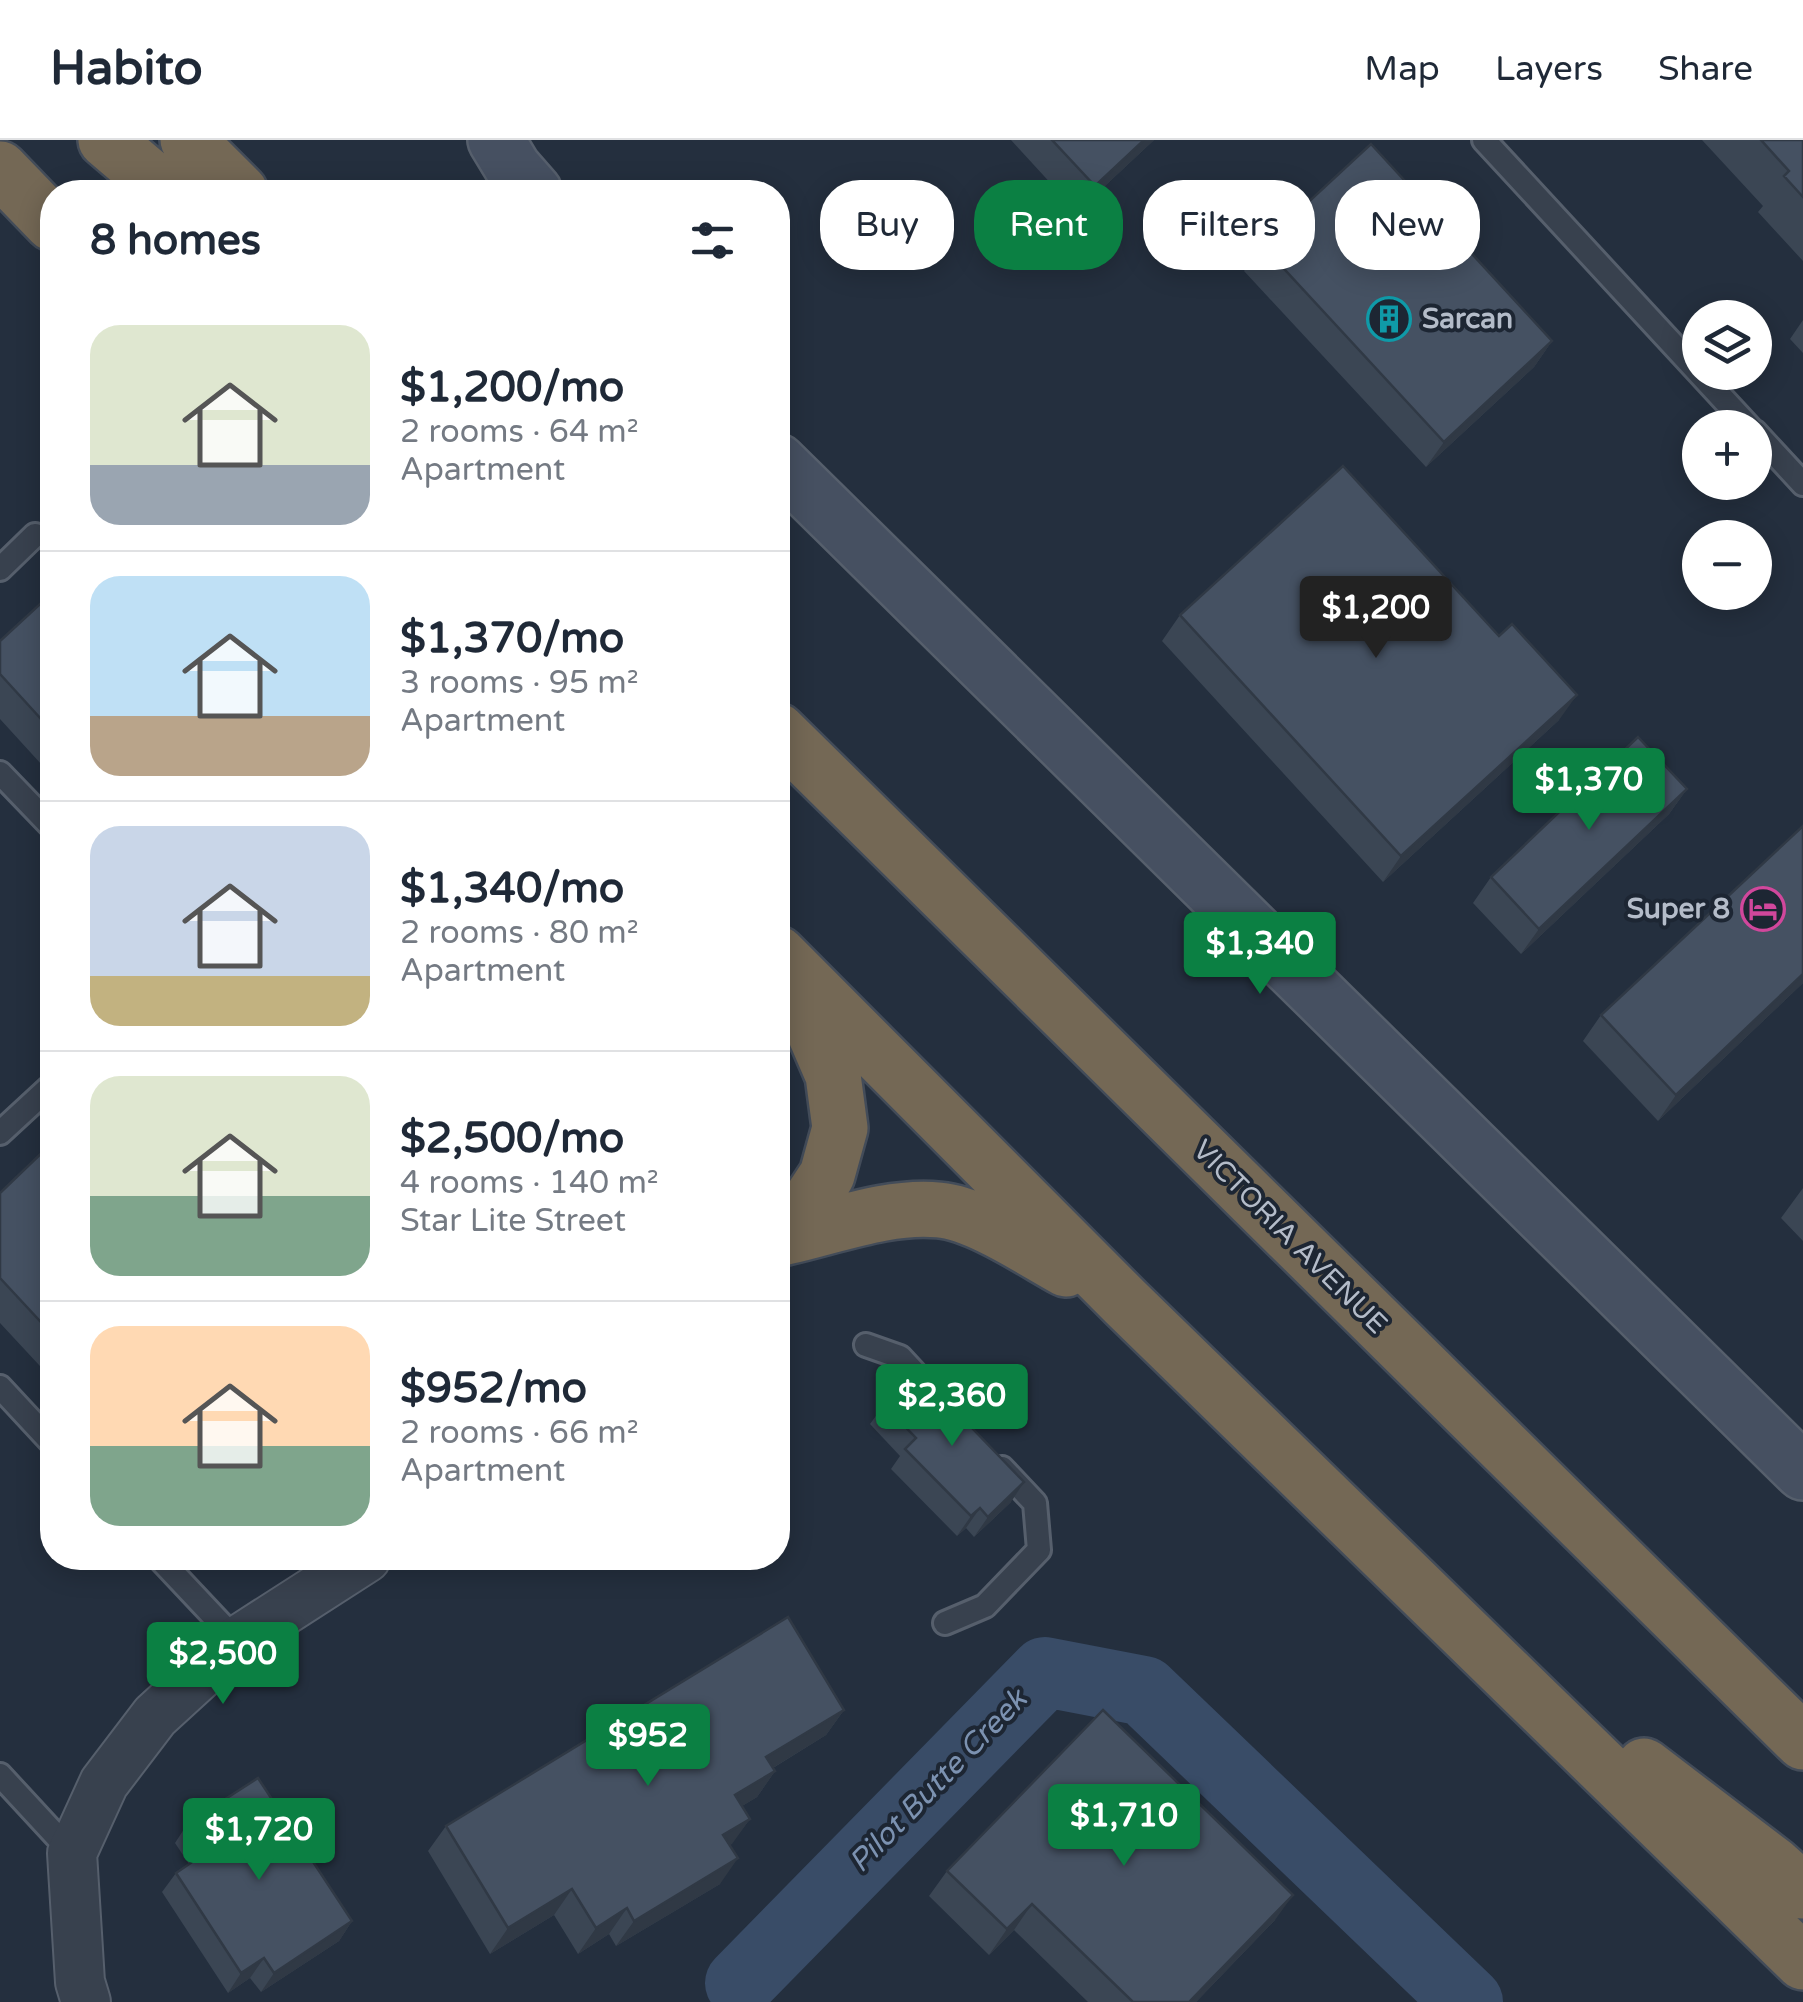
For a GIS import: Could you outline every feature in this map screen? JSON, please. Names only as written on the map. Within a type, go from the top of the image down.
[{"type":"highway","points":[[106,140],[154,180]]},
{"type":"highway","points":[[188,140],[228,180]]},
{"type":"highway","name":"VICTORIA AVENUE","points":[[790,743],[1803,1742]]},
{"type":"highway","points":[[790,967],[1126,1302],[1803,1962]]},
{"type":"highway","points":[[790,978],[833,1076],[840,1128],[827,1174],[790,1230]]},
{"type":"highway","points":[[790,1240],[895,1212],[942,1210],[988,1226],[1126,1302]]},
{"type":"highway","points":[[1444,1612],[1803,1890]]},
{"type":"street","points":[[496,140],[524,180]]},
{"type":"street","points":[[790,474],[1803,1472]]},
{"type":"street","points":[[86,2002],[80,1982],[72,1853],[104,1783],[155,1716],[238,1640],[347,1570]]},
{"type":"lane","points":[[1484,140],[1734,410]]},
{"type":"lane","points":[[1772,451],[1803,484]]},
{"type":"lane","points":[[0,568],[35,535]]},
{"type":"lane","points":[[0,773],[40,815]]},
{"type":"lane","points":[[0,1133],[40,1095]]},
{"type":"lane","points":[[866,1345],[900,1357],[954,1415]]},
{"type":"lane","points":[[0,1387],[40,1430]]},
{"type":"lane","points":[[945,1623],[985,1606],[1040,1550],[1034,1503],[981,1444]]},
{"type":"lane","points":[[171,1570],[238,1640]]},
{"type":"lane","points":[[0,1774],[72,1853]]},
{"type":"building","points":[[1052,140],[1144,140],[1101,180],[1089,180]]},
{"type":"building","points":[[1761,140],[1803,140],[1803,197],[1784,176],[1789,171]]},
{"type":"building","points":[[1371,144],[1404,180],[1335,180],[1335,270],[1480,270],[1480,263],[1552,341],[1444,442],[1285,270],[1315,270],[1315,196]]},
{"type":"building","points":[[1343,466],[1499,636],[1512,624],[1577,695],[1401,856],[1180,615]]},
{"type":"building","points":[[40,604],[40,718],[0,674],[0,641]]},
{"type":"building","points":[[1638,737],[1687,789],[1539,929],[1491,877]]},
{"type":"building","name":"Super 8","points":[[1803,826],[1803,974],[1676,1095],[1601,1015]]},
{"type":"building","points":[[40,1155],[40,1321],[0,1278],[0,1193]]},
{"type":"building","points":[[918,1372],[1024,1482],[988,1517],[980,1508],[971,1516],[905,1449],[916,1438],[884,1405]]},
{"type":"building","points":[[788,1617],[844,1710],[766,1757],[775,1771],[735,1795],[750,1819],[723,1835],[738,1858],[634,1921],[627,1908],[596,1928],[572,1889],[508,1928],[446,1826]]},
{"type":"building","points":[[1103,1710],[1293,1895],[1189,2002],[1133,2002],[1032,1904],[1007,1929],[947,1871]]},
{"type":"building","points":[[258,1778],[352,1921],[274,1973],[264,1958],[241,1973],[176,1873],[207,1852],[188,1823]]},
{"type":"waterway","name":"Pilot Butte Creek","points":[[740,1983],[1045,1672],[1144,1691],[1468,2002]]},
{"type":"place","name":"Sarcan","points":[[1389,319]]},
{"type":"place","name":"Super 8","points":[[1763,909]]}]
